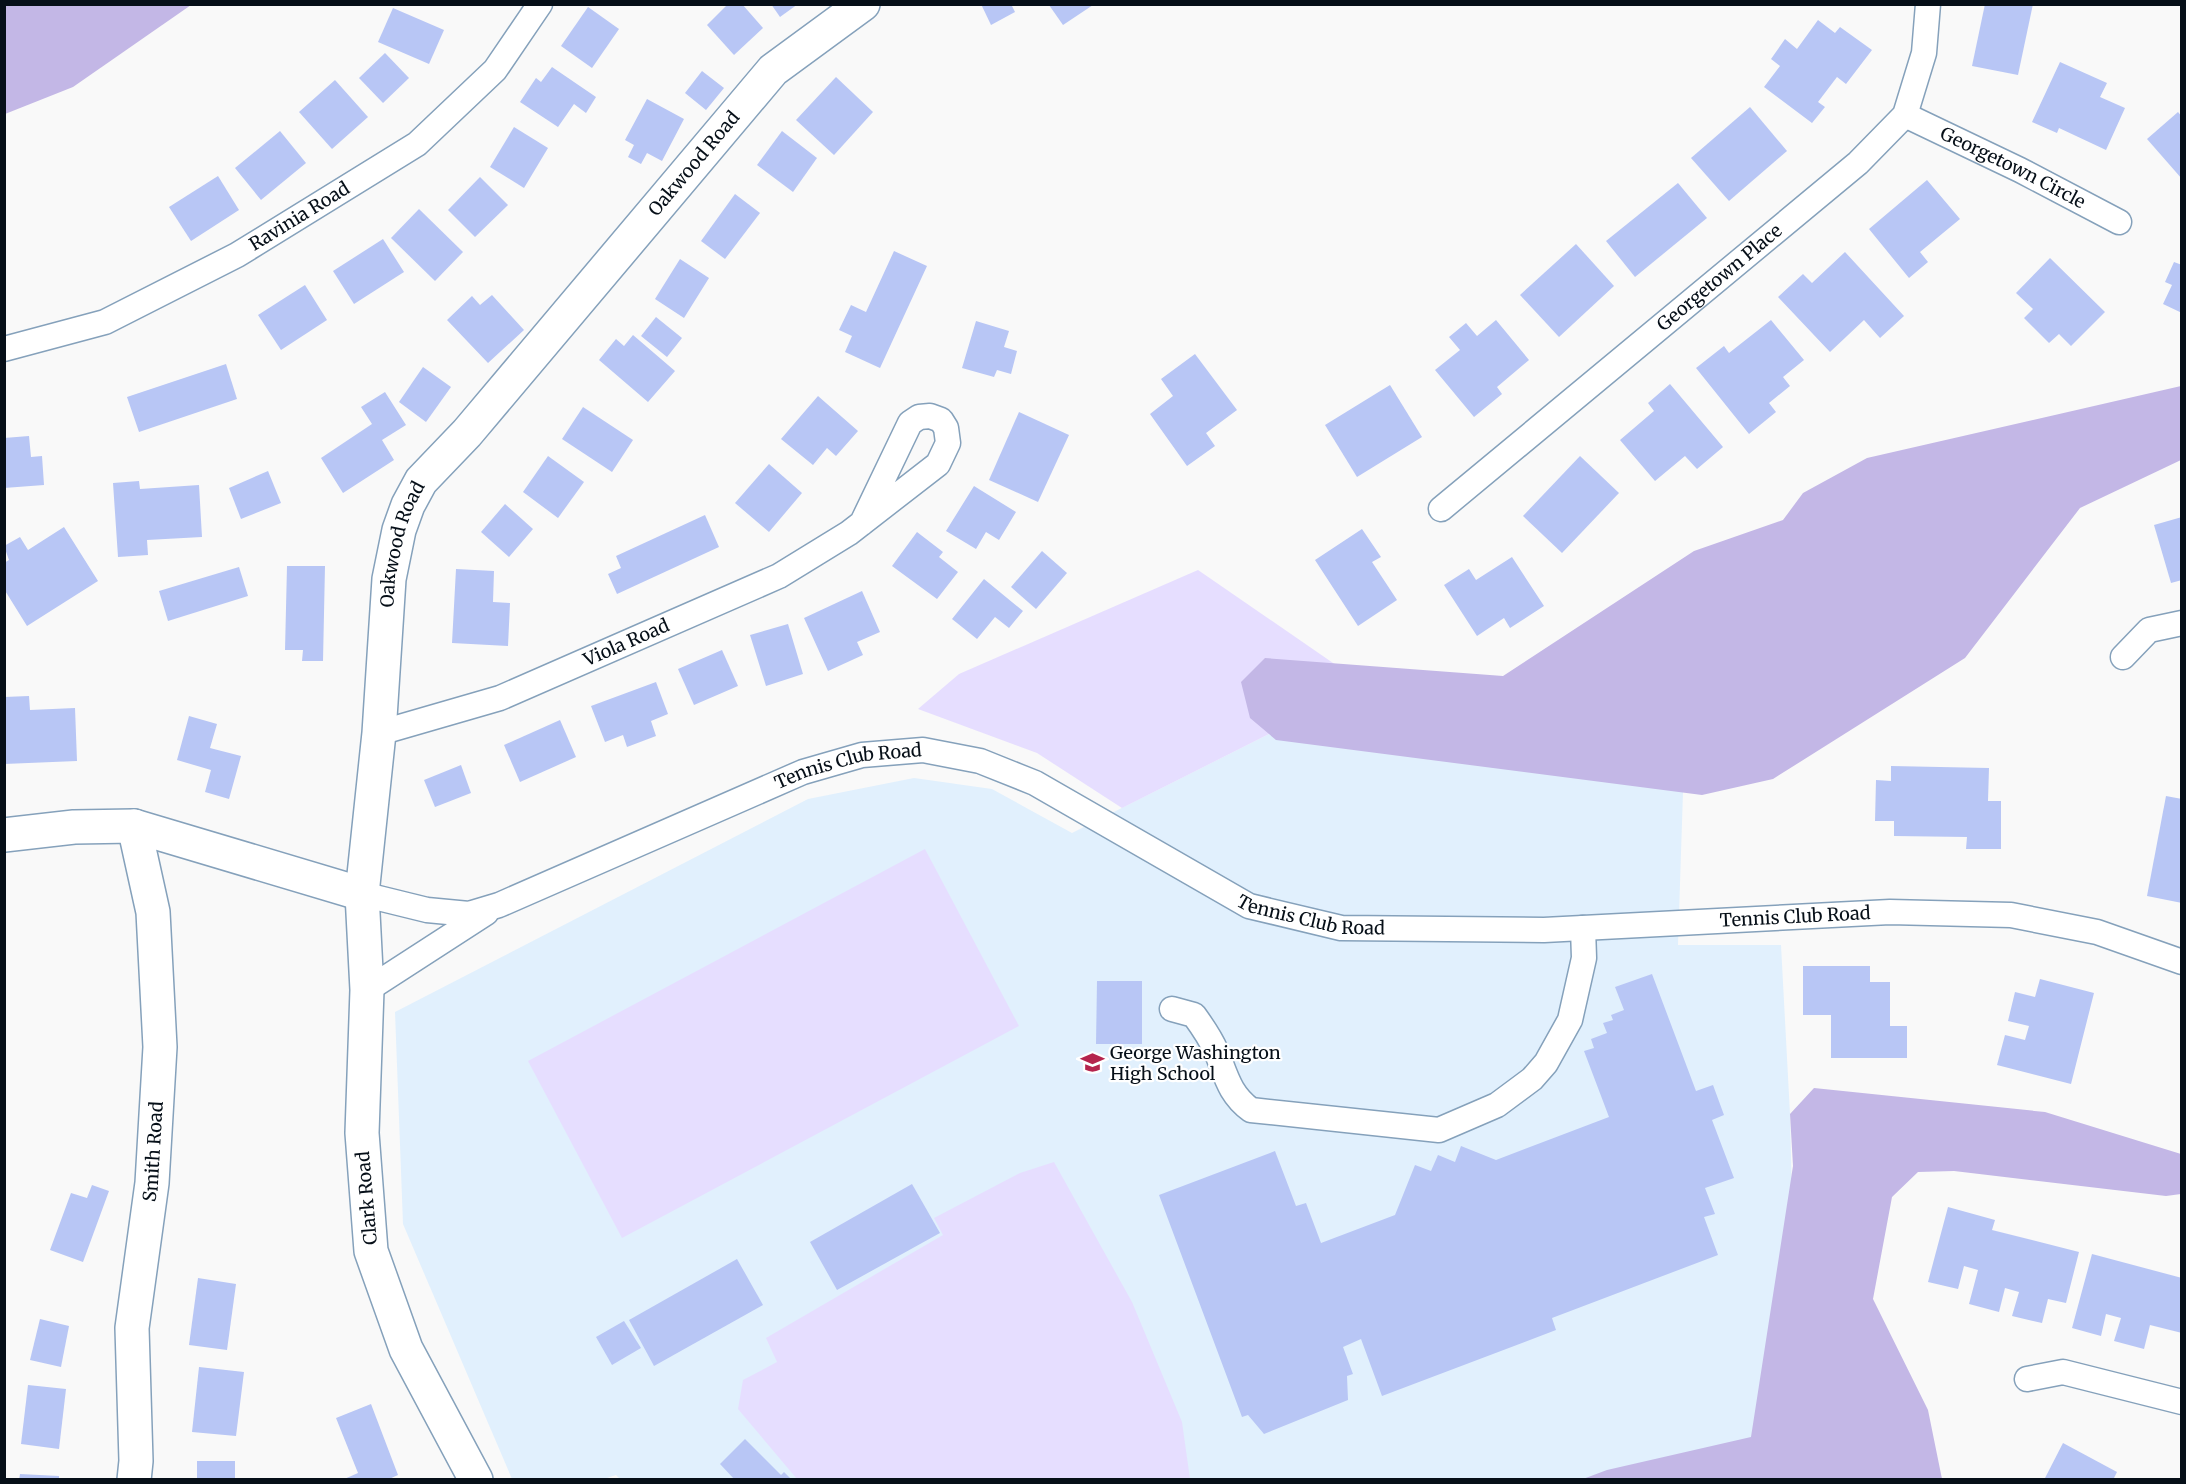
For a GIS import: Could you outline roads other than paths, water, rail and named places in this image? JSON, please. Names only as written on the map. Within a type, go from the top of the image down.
[{"type":"main road","name":"Oakwood Road","points":[[362,894],[379,733],[389,579],[399,530],[421,481],[467,433],[773,70],[863,4]]},
{"type":"main road","points":[[4,835],[74,827],[134,826],[362,894]]},
{"type":"main road","name":"Smith Road","points":[[134,826],[153,912],[160,1047],[152,1183],[132,1328],[136,1461],[134,1479]]},
{"type":"main road","name":"Clark Road","points":[[362,894],[367,990],[362,1133],[371,1251],[406,1349],[476,1479]]},
{"type":"street","name":"Ravinia Road","points":[[4,349],[105,322],[237,255],[417,144],[495,70],[540,4]]},
{"type":"street","name":"Georgetown Place","points":[[1441,509],[1858,163],[1905,115],[1924,53],[1928,4]]},
{"type":"street","name":"Georgetown Circle","points":[[1905,115],[2020,170],[2119,222]]},
{"type":"street","name":"Viola Road","points":[[379,733],[500,698],[779,576],[862,523]]},
{"type":"street","points":[[2122,657],[2149,630],[2181,623]]},
{"type":"street","name":"Tennis Club Road","points":[[362,894],[427,910],[470,914],[499,905],[802,772],[862,755],[923,750],[980,761],[1035,783],[1249,906],[1341,928],[1583,928],[1890,912],[2011,915],[2097,932],[2181,962]]},
{"type":"street","name":"Tennis Club Road","points":[[367,990],[499,905]]},
{"type":"street","points":[[1172,1009],[1194,1015],[1209,1035],[1229,1088],[1238,1101],[1251,1110],[1439,1130],[1497,1105],[1532,1079],[1546,1063],[1570,1020],[1584,958],[1583,928]]},
{"type":"street","points":[[2027,1379],[2063,1372],[2181,1402]]},
{"type":"place","name":"George Washington High School","points":[[1092,1063]]}]
